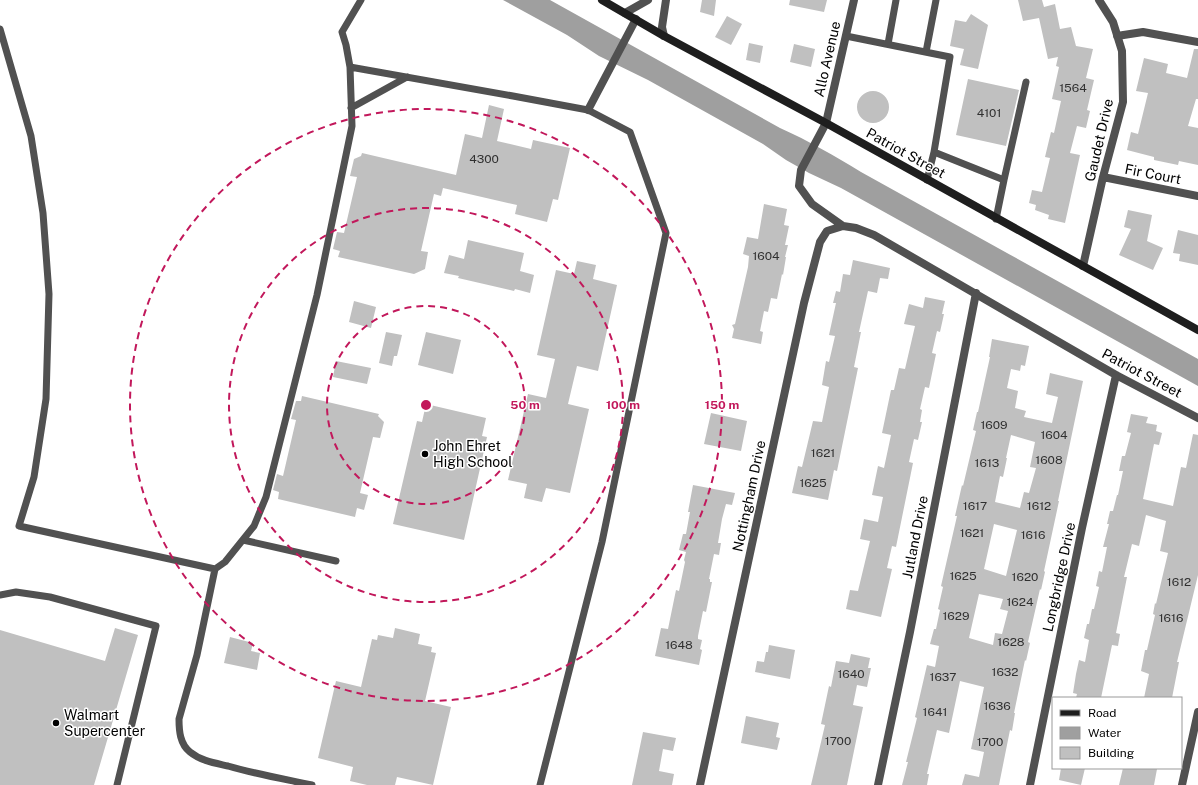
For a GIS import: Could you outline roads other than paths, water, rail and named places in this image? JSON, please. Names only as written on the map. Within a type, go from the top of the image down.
[{"type":"main road","name":"Patriot Street","points":[[602,0],[664,36],[1198,330]]},
{"type":"street","points":[[625,13],[648,0]]},
{"type":"street","points":[[664,36],[662,27],[666,0]]},
{"type":"street","name":"Allo Avenue","points":[[843,226],[812,204],[799,186],[801,170],[826,124],[854,0]]},
{"type":"street","name":"Gaudet Drive","points":[[1083,266],[1103,177],[1123,102],[1122,52],[1113,22],[1099,0]]},
{"type":"street","points":[[588,110],[636,19]]},
{"type":"street","points":[[1117,36],[1143,32],[1198,42]]},
{"type":"street","name":"Fir Court","points":[[1103,177],[1198,196]]},
{"type":"street","name":"Patriot Street","points":[[843,226],[856,228],[874,235],[1116,375],[1198,418]]},
{"type":"street","name":"Nottingham Drive","points":[[700,785],[804,303],[820,242],[827,231],[843,226]]},
{"type":"street","name":"Jutland Drive","points":[[878,785],[910,632],[976,293]]},
{"type":"street","name":"Longbridge Drive","points":[[1030,785],[1082,528],[1116,375]]},
{"type":"street","points":[[1182,785],[1198,712]]},
{"type":"lane","points":[[312,785],[198,758],[190,752],[180,737],[179,719],[197,655],[215,570],[225,562],[254,526],[266,497],[317,295],[352,126],[350,67],[342,32],[361,0]]},
{"type":"lane","points":[[888,44],[896,0]]},
{"type":"lane","points":[[926,52],[936,0]]},
{"type":"lane","points":[[0,28],[31,136],[43,213],[49,294],[46,399],[34,477],[20,526],[215,570]]},
{"type":"lane","points":[[846,36],[950,57],[934,152],[927,180]]},
{"type":"lane","points":[[350,67],[588,110],[630,132],[666,233],[602,542],[540,785]]},
{"type":"lane","points":[[351,108],[407,77]]},
{"type":"lane","points":[[996,218],[1026,82]]},
{"type":"lane","points":[[934,152],[1004,180]]},
{"type":"lane","points":[[243,540],[336,561]]},
{"type":"lane","points":[[0,595],[16,592],[50,597],[156,626],[117,785]]},
{"type":"water","points":[[503,0],[550,0],[780,128],[822,149],[1198,359],[1198,386],[841,188],[809,173],[786,160],[763,144],[648,80],[599,56],[567,35]]},
{"type":"place","name":"John Ehret High School","points":[[425,454]]},
{"type":"place","name":"Walmart Supercenter","points":[[56,723]]}]
